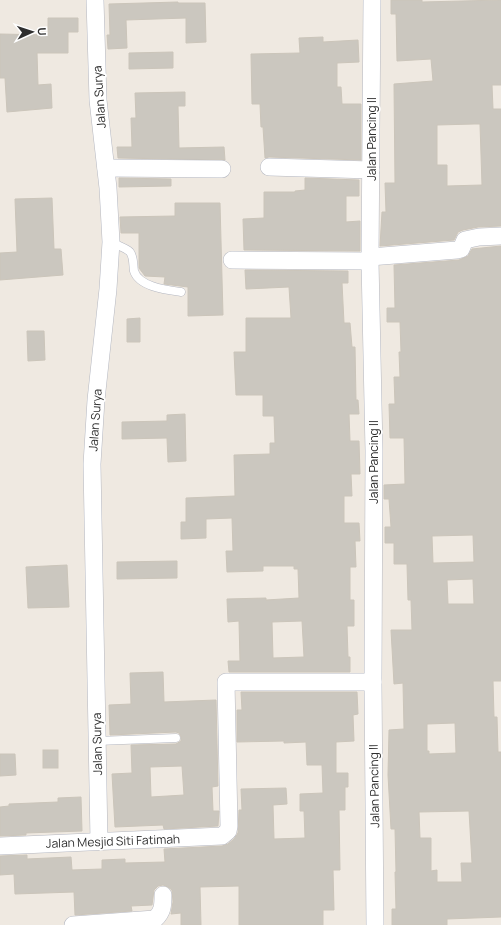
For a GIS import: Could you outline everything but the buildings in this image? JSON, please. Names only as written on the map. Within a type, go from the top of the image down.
[{"type":"street","name":"Jalan Surya","points":[[95,0],[98,100],[106,168],[111,242],[108,289],[96,400],[92,464],[99,841]]},
{"type":"street","name":"Jalan Pancing II","points":[[372,0],[370,259],[374,451],[373,682],[375,925]]},
{"type":"street","points":[[269,167],[371,170]]},
{"type":"street","points":[[106,168],[222,169]]},
{"type":"street","points":[[232,260],[370,259],[457,250],[461,249],[465,240],[479,237],[501,236]]},
{"type":"street","name":"Jalan Mesjid Siti Fatimah","points":[[0,846],[215,837],[225,834],[228,831],[229,826],[226,682],[373,682]]},
{"type":"street","points":[[73,925],[155,919],[161,914],[163,907],[163,895]]},
{"type":"lane","points":[[111,242],[130,252],[134,272],[139,280],[165,290],[181,292]]},
{"type":"lane","points":[[97,741],[176,738]]}]
